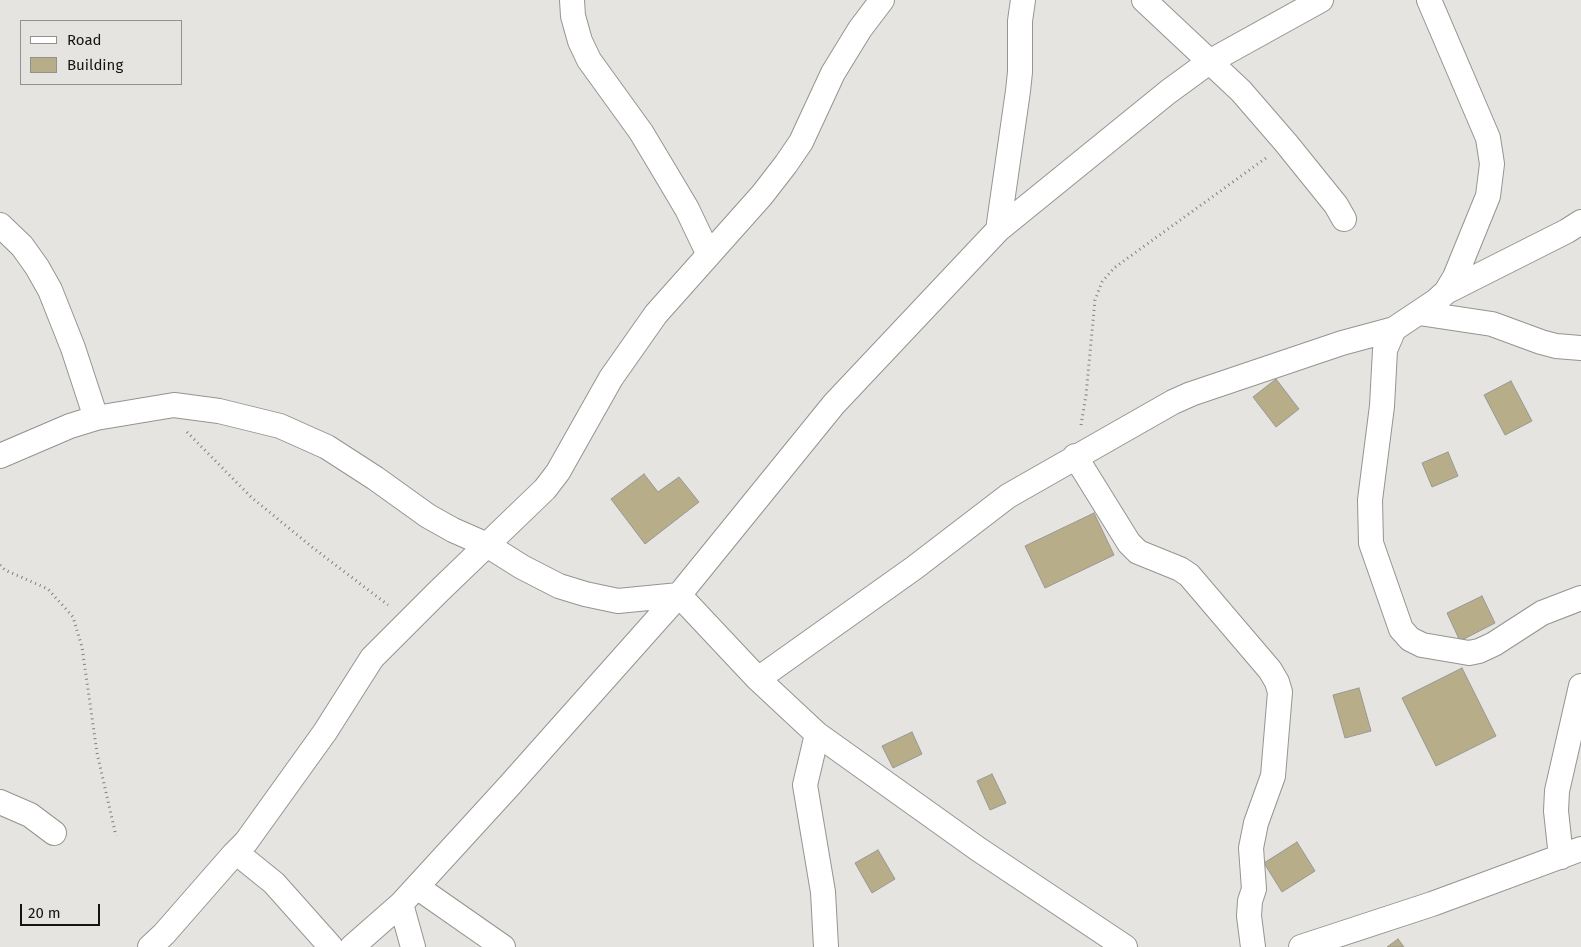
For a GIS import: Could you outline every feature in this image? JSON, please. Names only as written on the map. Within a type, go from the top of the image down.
[{"type":"street","points":[[572,0],[573,16],[580,41],[589,60],[641,132],[662,166],[687,209],[708,253]]},
{"type":"street","points":[[150,947],[170,928],[246,842],[325,732],[372,658],[540,494],[558,472],[594,406],[656,314],[708,253],[751,208],[786,164],[801,142],[834,72],[860,29],[882,0]]},
{"type":"street","points":[[998,230],[1018,91],[1020,21],[1023,0]]},
{"type":"street","points":[[1144,0],[1241,91],[1336,204],[1344,219]]},
{"type":"street","points":[[352,947],[409,895],[516,779],[680,595],[834,404],[998,230],[1168,92],[1209,62],[1321,0]]},
{"type":"street","points":[[1429,0],[1488,138],[1492,164],[1488,196],[1455,277],[1446,292]]},
{"type":"street","points":[[758,679],[914,568],[1008,496],[1075,456],[1191,394],[1342,343],[1394,329],[1436,301],[1446,292],[1581,222]]},
{"type":"street","points":[[0,225],[22,246],[50,290],[73,348],[96,418]]},
{"type":"street","points":[[1419,313],[1492,324],[1541,342],[1556,346],[1581,348]]},
{"type":"street","points":[[1394,329],[1385,350],[1383,364],[1382,406],[1370,500],[1370,524],[1371,542],[1401,629],[1410,639],[1422,645],[1469,653],[1494,644],[1542,613],[1581,598]]},
{"type":"street","points":[[0,456],[61,429],[96,418],[174,405],[219,410],[280,426],[304,436],[349,460],[428,516],[559,586],[618,601],[680,595]]},
{"type":"street","points":[[1075,456],[1129,543],[1138,552],[1180,569],[1189,575],[1270,670],[1277,682],[1280,692],[1273,776],[1256,823],[1251,848],[1254,889],[1250,901],[1249,916],[1253,947]]},
{"type":"street","points":[[680,595],[758,679],[817,734],[978,849],[1125,947]]},
{"type":"street","points":[[1301,947],[1432,904],[1571,853],[1556,811],[1557,791],[1581,686]]},
{"type":"street","points":[[817,734],[805,785],[823,892],[826,947]]},
{"type":"street","points":[[0,802],[30,815],[54,833]]},
{"type":"street","points":[[234,854],[243,858],[274,883],[331,947]]},
{"type":"street","points":[[409,895],[414,947]]},
{"type":"street","points":[[409,895],[503,947]]},
{"type":"path","points":[[1075,456],[1086,395],[1095,300],[1102,282],[1114,268],[1286,143]]},
{"type":"path","points":[[162,407],[251,497],[312,547],[409,621]]},
{"type":"path","points":[[0,565],[5,570],[48,589],[73,617],[82,647],[97,753],[116,836]]},
{"type":"building","points":[[1276,379],[1299,409],[1276,427],[1253,397]]},
{"type":"building","points":[[1511,381],[1532,421],[1505,435],[1484,395]]},
{"type":"building","points":[[1448,452],[1458,476],[1432,487],[1422,463]]},
{"type":"building","points":[[644,474],[658,492],[679,477],[699,502],[645,544],[611,499]]},
{"type":"building","points":[[1094,513],[1114,555],[1045,588],[1025,546]]},
{"type":"building","points":[[1482,596],[1495,623],[1460,641],[1447,613]]},
{"type":"building","points":[[1462,668],[1496,736],[1436,766],[1402,698]]},
{"type":"building","points":[[1359,688],[1371,731],[1345,738],[1333,695]]},
{"type":"building","points":[[912,732],[922,754],[893,768],[882,746]]},
{"type":"building","points":[[992,774],[1006,803],[990,810],[977,781]]},
{"type":"building","points":[[1297,842],[1315,871],[1282,892],[1264,863]]},
{"type":"building","points":[[878,850],[895,879],[872,893],[855,863]]},
{"type":"building","points":[[1398,939],[1404,947],[1387,947]]}]
